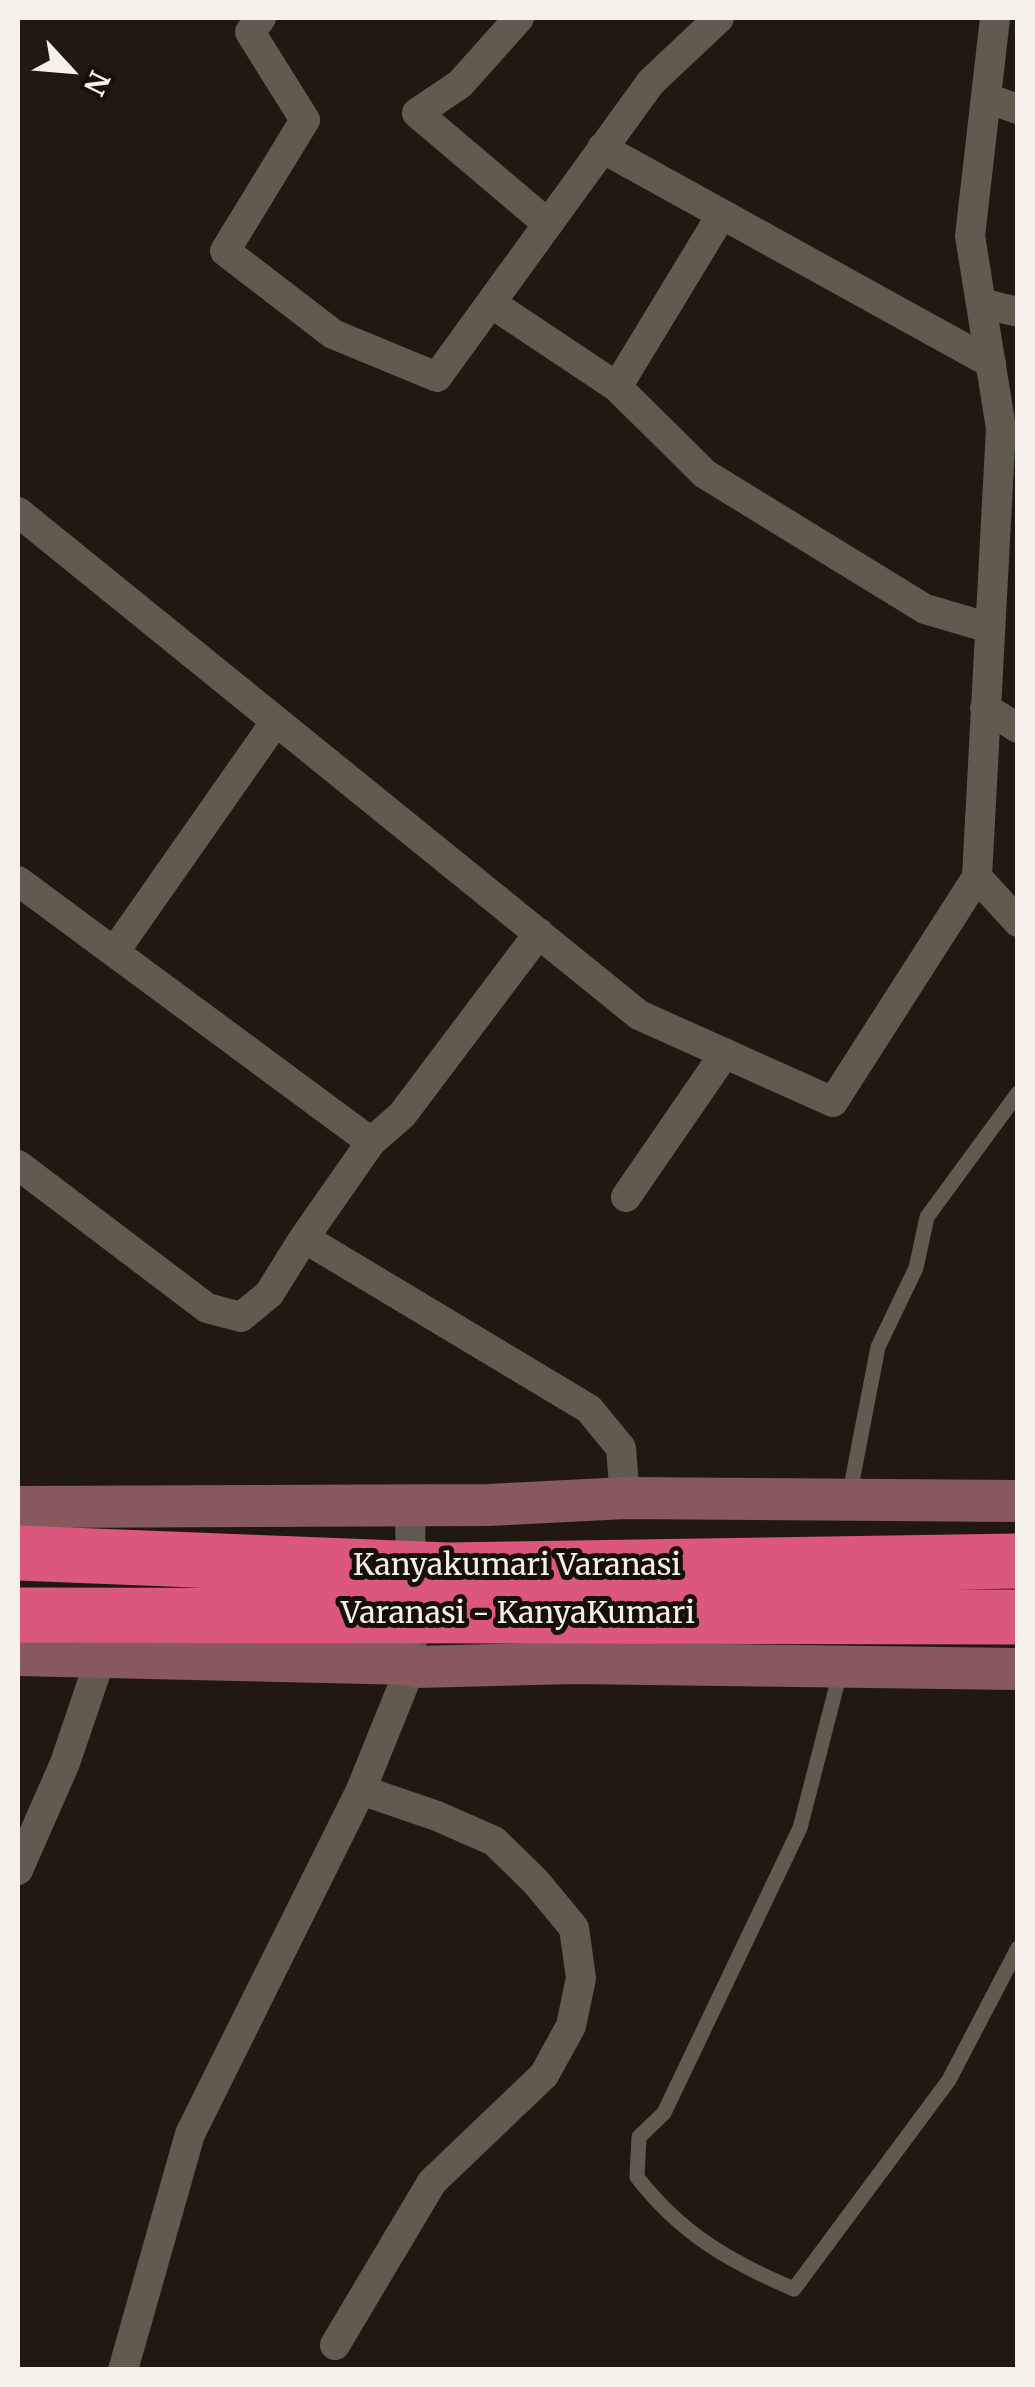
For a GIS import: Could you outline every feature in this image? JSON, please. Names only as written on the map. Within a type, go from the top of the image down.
[{"type":"highway","name":"Kanyakumari Varanasi","points":[[18,1553],[368,1592],[447,1592],[1018,1561]]},
{"type":"highway","name":"Varanasi - KanyaKumari","points":[[18,1615],[368,1592]]},
{"type":"highway","name":"Varanasi - KanyaKumari","points":[[447,1592],[1018,1618]]},
{"type":"street","points":[[261,18],[250,32],[305,120],[225,251],[333,334],[437,378],[650,82],[719,18]]},
{"type":"street","points":[[519,18],[460,84],[417,113],[548,224]]},
{"type":"street","points":[[18,512],[639,1015],[833,1102],[976,878],[1001,428],[970,236],[995,18]]},
{"type":"street","points":[[986,98],[1018,109]]},
{"type":"street","points":[[602,148],[991,363]]},
{"type":"street","points":[[616,387],[722,214]]},
{"type":"street","points":[[491,302],[616,387],[706,474],[925,609],[990,628]]},
{"type":"street","points":[[981,303],[1018,312]]},
{"type":"street","points":[[986,708],[1018,728]]},
{"type":"street","points":[[116,951],[276,721]]},
{"type":"street","points":[[976,878],[1018,922]]},
{"type":"street","points":[[18,880],[370,1142]]},
{"type":"street","points":[[18,1165],[208,1308],[241,1317],[269,1294],[370,1142],[402,1115],[538,934]]},
{"type":"street","points":[[626,1197],[724,1053]]},
{"type":"street","points":[[304,1238],[589,1410],[621,1448],[625,1498]]},
{"type":"street","points":[[18,1507],[410,1505],[625,1498],[1018,1501]]},
{"type":"street","points":[[123,2370],[190,2134],[362,1790],[412,1664],[410,1505]]},
{"type":"street","points":[[18,1655],[416,1667],[574,1663],[1018,1670]]},
{"type":"street","points":[[18,1870],[65,1763],[100,1657]]},
{"type":"street","points":[[335,2345],[432,2182],[544,2076],[571,2026],[581,1978],[574,1928],[536,1882],[494,1841],[362,1790]]},
{"type":"lane","points":[[849,1499],[878,1347],[916,1268],[927,1217],[1018,1093]]},
{"type":"lane","points":[[842,1667],[800,1828],[664,2114],[639,2136],[637,2177],[662,2210],[724,2255],[794,2289],[949,2080],[1018,1948]]}]
